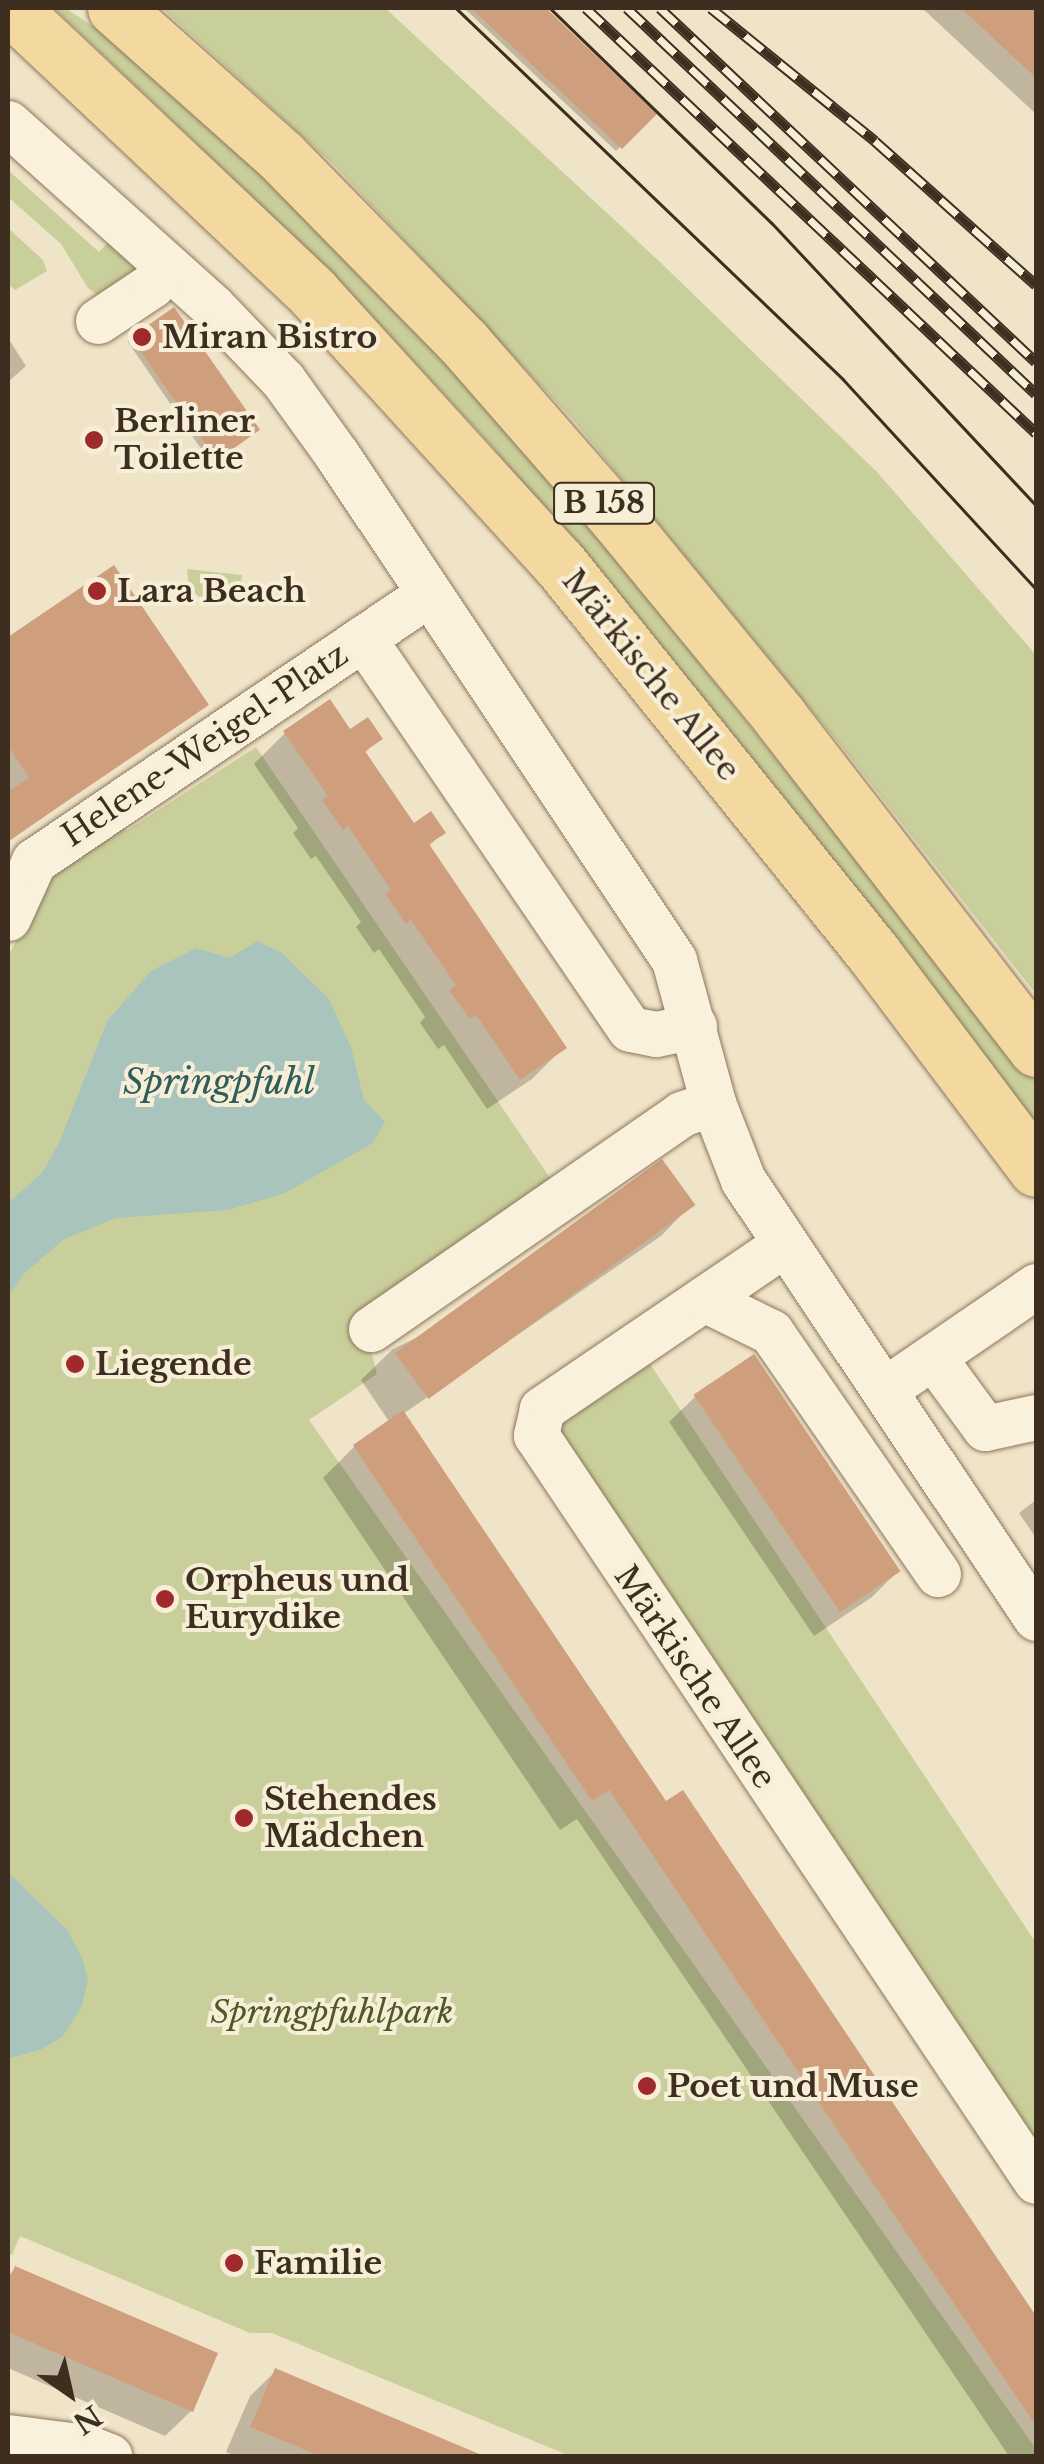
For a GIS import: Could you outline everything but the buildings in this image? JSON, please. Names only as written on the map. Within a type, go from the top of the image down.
[{"type":"main road","name":"Märkische Allee","points":[[11,8],[313,293],[560,563],[850,924],[1036,1168]]},
{"type":"main road","points":[[78,8],[134,25]]},
{"type":"main road","name":"B 158","points":[[134,25],[281,156],[464,343],[779,716],[1036,1049]]},
{"type":"street","points":[[8,123],[283,380],[674,960],[713,1103],[744,1180],[1036,1618]]},
{"type":"street","points":[[98,322],[152,285],[167,268]]},
{"type":"street","name":"Helene-Weigel-Platz","points":[[8,918],[34,861],[429,594]]},
{"type":"street","points":[[363,638],[630,1029],[656,1034],[694,1026]]},
{"type":"street","points":[[371,1330],[681,1114],[713,1103]]},
{"type":"street","name":"Märkische Allee","points":[[784,1245],[542,1409],[536,1435],[1036,2181]]},
{"type":"street","points":[[884,1390],[1036,1286]]},
{"type":"street","points":[[704,1298],[771,1332],[938,1574]]},
{"type":"street","points":[[933,1357],[985,1428],[1036,1416]]},
{"type":"street","points":[[8,2437],[86,2447],[110,2456]]},
{"type":"green space","points":[[54,8],[65,8],[143,59],[353,265],[537,461],[1036,1082],[1036,1123],[799,816],[491,445],[332,273]]},
{"type":"green space","points":[[162,8],[385,8],[660,262],[877,472],[1036,655],[1036,994],[850,757],[575,422],[336,167]]},
{"type":"green space","points":[[8,170],[99,252],[115,235],[148,266],[99,296],[88,288],[61,244],[8,197]]},
{"type":"green space","points":[[8,228],[43,260],[47,271],[15,290],[8,284]]},
{"type":"green space","points":[[187,569],[242,575],[241,583],[229,600],[210,605],[189,589]]},
{"type":"green space","name":"Springpfuhlpark","points":[[256,747],[555,1185],[362,1314],[377,1374],[309,1420],[1036,2449],[1036,2456],[570,2456],[272,2333],[250,2333],[20,2236],[12,2255],[8,2253],[8,956],[53,873],[118,820],[126,831]]},
{"type":"green space","points":[[644,1355],[1036,1943],[1036,2155],[558,1431],[565,1412]]},
{"type":"water","name":"Springpfuhl","points":[[257,941],[282,953],[329,999],[351,1047],[364,1100],[385,1122],[373,1143],[285,1193],[228,1210],[116,1218],[64,1239],[25,1273],[8,1296],[8,1203],[42,1173],[59,1143],[107,1021],[151,971],[196,948],[230,958]]},
{"type":"water","points":[[8,1872],[67,1930],[82,1957],[88,1980],[82,2006],[63,2036],[42,2049],[8,2059]]},
{"type":"tram line","points":[[456,8],[843,379],[1036,589]]},
{"type":"tram line","points":[[550,8],[772,223],[1036,505]]},
{"type":"railway","points":[[586,8],[1036,433]]},
{"type":"railway","points":[[627,8],[1036,394]]},
{"type":"railway","points":[[660,8],[1036,362]]},
{"type":"railway","points":[[711,8],[875,141],[1036,285]]},
{"type":"place","name":"Miran Bistro","points":[[142,337]]},
{"type":"place","name":"Berliner Toilette","points":[[94,440]]},
{"type":"place","name":"Lara Beach","points":[[97,591]]},
{"type":"place","name":"Liegende","points":[[75,1364]]},
{"type":"place","name":"Orpheus und Eurydike","points":[[165,1599]]},
{"type":"place","name":"Stehendes Mädchen","points":[[244,1818]]},
{"type":"place","name":"Poet und Muse","points":[[647,2086]]},
{"type":"place","name":"Familie","points":[[234,2263]]}]
